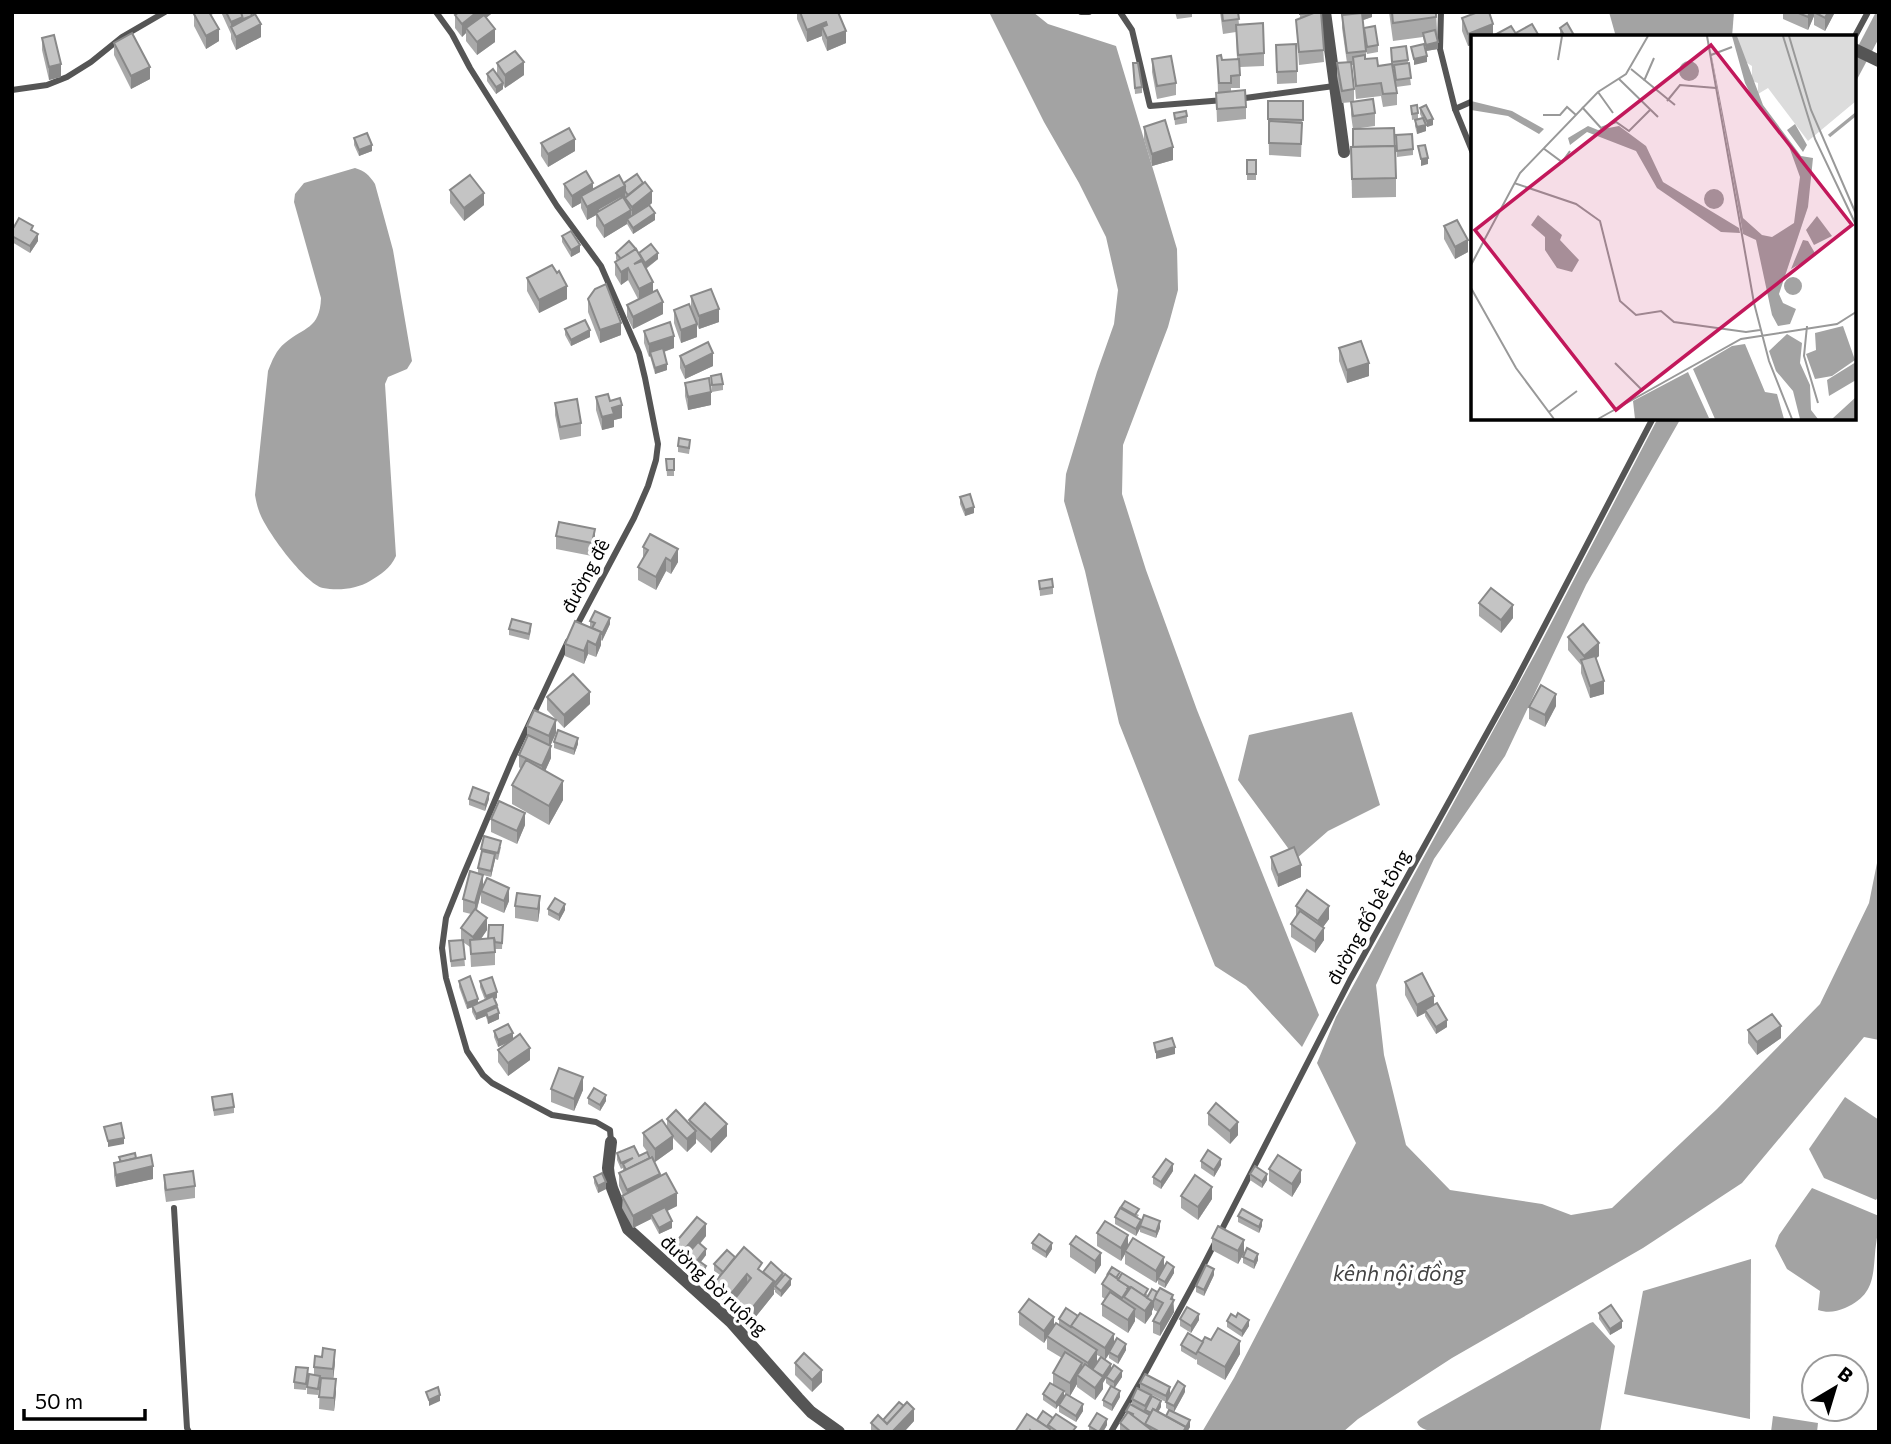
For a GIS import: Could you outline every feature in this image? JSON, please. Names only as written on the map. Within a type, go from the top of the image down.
[{"type":"street","points":[[1325,12],[1344,152]]},
{"type":"street","points":[[1856,50],[1879,61]]},
{"type":"street","name":"đường bờ ruộng","points":[[611,1142],[608,1168],[612,1188],[630,1231],[719,1311],[811,1412],[839,1432]]},
{"type":"lane","points":[[12,90],[47,85],[67,77],[91,62],[121,37],[165,12]]},
{"type":"lane","name":"đường đê","points":[[436,12],[557,206],[601,266],[639,354],[658,444],[656,460],[644,497],[574,629],[513,758],[450,908],[442,940],[446,978],[461,1034],[478,1069],[492,1083],[552,1115],[582,1119],[606,1127],[610,1130],[611,1142]]},
{"type":"lane","points":[[1081,12],[1088,12]]},
{"type":"lane","points":[[1121,12],[1132,30],[1150,106],[1239,99],[1334,86]]},
{"type":"lane","points":[[1441,12],[1440,49],[1455,109],[1471,148]]},
{"type":"lane","points":[[1856,35],[1868,12]]},
{"type":"lane","points":[[1455,109],[1471,102]]},
{"type":"lane","name":"đường đổ bê tông","points":[[1111,1432],[1195,1282],[1350,980],[1513,686],[1652,420]]},
{"type":"lane","points":[[174,1208],[189,1432]]},
{"type":"water","points":[[989,12],[1033,12],[1048,24],[1116,46],[1177,249],[1178,290],[1168,327],[1123,445],[1122,494],[1146,570],[1197,710],[1319,1015],[1302,1047],[1246,986],[1215,966],[1119,723],[1085,571],[1064,501],[1066,474],[1114,324],[1118,290],[1106,237]]},
{"type":"water","points":[[1609,12],[1734,12],[1732,35],[1615,35]]},
{"type":"water","points":[[1876,12],[1879,12],[1879,38],[1856,81],[1856,50]]},
{"type":"water","points":[[355,168],[362,170],[375,184],[393,250],[412,361],[407,369],[388,377],[385,384],[396,556],[388,568],[365,584],[335,589],[315,584],[296,566],[262,519],[255,495],[268,371],[279,349],[314,322],[320,308],[321,298],[294,202],[295,194],[304,183]]},
{"type":"water","name":"kênh nội đồng","points":[[1657,420],[1680,420],[1586,585],[1505,756],[1434,859],[1376,985],[1384,1055],[1406,1145],[1450,1190],[1542,1204],[1571,1215],[1612,1208],[1717,1109],[1820,1004],[1869,903],[1879,853],[1879,1040],[1864,1037],[1742,1183],[1643,1248],[1452,1358],[1358,1419],[1343,1432],[1202,1432],[1234,1378],[1356,1143],[1317,1063],[1336,1017],[1535,654]]},
{"type":"water","points":[[1352,712],[1380,805],[1328,831],[1296,859],[1238,780],[1249,735]]},
{"type":"water","points":[[1845,1097],[1879,1120],[1879,1195],[1876,1200],[1824,1178],[1809,1149]]},
{"type":"water","points":[[1812,1188],[1879,1216],[1869,1286],[1861,1298],[1835,1311],[1818,1310],[1820,1291],[1787,1269],[1775,1246],[1779,1235]]},
{"type":"water","points":[[1751,1259],[1750,1419],[1624,1394],[1643,1291]]},
{"type":"water","points":[[1593,1322],[1615,1346],[1600,1432],[1439,1432],[1426,1430],[1418,1425],[1420,1419]]},
{"type":"water","points":[[1773,1416],[1800,1420],[1800,1423],[1818,1423],[1817,1432],[1771,1432]]},
{"type":"building","points":[[209,12],[219,29],[206,36],[194,14]]},
{"type":"building","points":[[226,12],[241,12],[243,17],[231,22]]},
{"type":"building","points":[[241,12],[251,12],[252,16],[243,19]]},
{"type":"building","points":[[459,12],[477,12],[462,24],[455,15]]},
{"type":"building","points":[[800,12],[838,12],[846,31],[827,38],[822,27],[827,25],[826,22],[807,30]]},
{"type":"building","points":[[1222,12],[1238,12],[1239,19],[1223,21]]},
{"type":"building","points":[[1321,12],[1324,50],[1299,52],[1296,20]]},
{"type":"building","points":[[1347,12],[1369,12],[1347,15]]},
{"type":"building","points":[[1392,12],[1436,12],[1436,17],[1393,23]]},
{"type":"building","points":[[1478,12],[1489,12],[1493,24],[1468,34],[1462,18]]},
{"type":"building","points":[[1796,12],[1810,12],[1808,17]]},
{"type":"building","points":[[1814,12],[1828,12],[1825,18]]},
{"type":"building","points":[[1362,13],[1366,51],[1347,53],[1342,15]]},
{"type":"building","points":[[255,14],[261,24],[236,37],[231,27]]},
{"type":"building","points":[[484,15],[495,29],[477,42],[466,28]]},
{"type":"building","points":[[1263,23],[1264,53],[1238,55],[1236,25]]},
{"type":"building","points":[[1567,23],[1574,35],[1564,35],[1560,28]]},
{"type":"building","points":[[1532,24],[1538,35],[1517,35],[1516,33]]},
{"type":"building","points":[[1375,26],[1378,45],[1367,47],[1364,28]]},
{"type":"building","points":[[1511,26],[1517,35],[1495,35]]},
{"type":"building","points":[[1435,30],[1438,42],[1426,45],[1423,33]]},
{"type":"building","points":[[132,33],[150,67],[131,76],[114,43]]},
{"type":"building","points":[[54,35],[61,64],[49,67],[42,38]]},
{"type":"building","points":[[1296,44],[1297,71],[1277,72],[1276,45]]},
{"type":"building","points":[[1424,44],[1427,56],[1414,59],[1411,47]]},
{"type":"building","points":[[1406,46],[1408,60],[1392,62],[1391,48]]},
{"type":"building","points":[[515,51],[524,62],[505,75],[497,63]]},
{"type":"building","points":[[1221,55],[1222,60],[1239,59],[1240,75],[1231,76],[1231,83],[1219,83],[1217,56]]},
{"type":"building","points":[[1365,55],[1365,59],[1377,58],[1378,66],[1392,64],[1397,93],[1383,94],[1381,83],[1356,86],[1353,57]]},
{"type":"building","points":[[1171,56],[1176,83],[1157,86],[1152,59]]},
{"type":"building","points":[[1351,62],[1354,89],[1342,91],[1337,63]]},
{"type":"building","points":[[1133,63],[1138,63],[1142,87],[1135,88]]},
{"type":"building","points":[[1409,63],[1411,78],[1396,80],[1394,65]]},
{"type":"building","points":[[493,69],[503,83],[496,87],[487,74]]},
{"type":"building","points":[[1245,90],[1246,107],[1217,109],[1216,93]]},
{"type":"building","points":[[1373,99],[1375,113],[1353,116],[1351,102]]},
{"type":"building","points":[[1268,101],[1303,101],[1303,120],[1268,119]]},
{"type":"building","points":[[1417,105],[1418,113],[1412,114],[1411,106]]},
{"type":"building","points":[[1426,105],[1433,119],[1427,121],[1420,108]]},
{"type":"building","points":[[1186,111],[1187,116],[1175,119],[1174,113]]},
{"type":"building","points":[[1423,118],[1426,125],[1417,127],[1415,120]]},
{"type":"building","points":[[1165,120],[1173,147],[1152,154],[1144,127]]},
{"type":"building","points":[[1269,121],[1302,123],[1301,144],[1269,143]]},
{"type":"building","points":[[569,128],[575,139],[548,154],[541,143]]},
{"type":"building","points":[[1394,128],[1395,146],[1353,147],[1353,129]]},
{"type":"building","points":[[367,133],[372,145],[359,150],[354,138]]},
{"type":"building","points":[[1412,134],[1413,149],[1397,151],[1396,135]]},
{"type":"building","points":[[1425,145],[1428,158],[1421,159],[1418,146]]},
{"type":"building","points":[[1395,146],[1396,178],[1352,179],[1351,147]]},
{"type":"building","points":[[1247,160],[1256,160],[1256,174],[1247,174]]},
{"type":"building","points":[[586,171],[593,183],[572,196],[564,184]]},
{"type":"building","points":[[637,174],[643,183],[628,195],[624,183]]},
{"type":"building","points":[[470,175],[484,193],[464,208],[450,190]]},
{"type":"building","points":[[619,175],[625,186],[587,207],[581,196]]},
{"type":"building","points":[[645,182],[652,191],[632,207],[625,198]]},
{"type":"building","points":[[621,196],[622,198],[599,212],[598,209]]},
{"type":"building","points":[[623,197],[631,210],[604,226],[596,213]]},
{"type":"building","points":[[649,205],[655,213],[633,228],[627,219]]},
{"type":"building","points":[[19,218],[33,226],[31,230],[38,234],[30,246],[12,236],[12,226],[14,227]]},
{"type":"building","points":[[1457,220],[1468,240],[1455,247],[1444,226]]},
{"type":"building","points":[[571,231],[580,245],[571,250],[562,236]]},
{"type":"building","points":[[629,241],[636,249],[621,259],[616,253]]},
{"type":"building","points":[[651,244],[658,253],[645,263],[639,253]]},
{"type":"building","points":[[636,249],[642,259],[634,264],[642,261],[653,282],[639,289],[628,268],[621,272],[615,262]]},
{"type":"building","points":[[552,265],[557,273],[559,271],[567,286],[539,300],[527,278]]},
{"type":"building","points":[[606,284],[621,323],[600,330],[588,299],[595,289]]},
{"type":"building","points":[[711,289],[719,309],[699,316],[691,296]]},
{"type":"building","points":[[657,290],[663,302],[633,317],[627,305]]},
{"type":"building","points":[[689,304],[697,324],[681,330],[674,310]]},
{"type":"building","points":[[585,320],[590,330],[571,340],[565,329]]},
{"type":"building","points":[[670,322],[674,336],[649,344],[644,331]]},
{"type":"building","points":[[1361,341],[1369,363],[1347,370],[1339,348]]},
{"type":"building","points":[[708,342],[713,353],[685,367],[680,356]]},
{"type":"building","points":[[663,348],[667,364],[655,368],[650,352]]},
{"type":"building","points":[[721,374],[723,384],[712,385],[711,376]]},
{"type":"building","points":[[709,378],[711,392],[688,397],[685,383]]},
{"type":"building","points":[[608,394],[610,401],[620,398],[622,405],[612,408],[614,414],[602,417],[596,397]]},
{"type":"building","points":[[577,399],[581,423],[560,427],[555,403]]},
{"type":"building","points":[[679,438],[690,440],[689,448],[678,446]]},
{"type":"building","points":[[666,459],[674,459],[674,470],[667,470]]},
{"type":"building","points":[[970,494],[974,507],[965,510],[960,497]]},
{"type":"building","points":[[559,522],[595,529],[592,543],[556,536]]},
{"type":"building","points":[[650,534],[678,549],[671,561],[666,558],[656,577],[638,567],[648,550],[643,547]]},
{"type":"building","points":[[1052,579],[1053,587],[1040,589],[1039,581]]},
{"type":"building","points":[[1491,588],[1513,605],[1501,620],[1479,603]]},
{"type":"building","points":[[595,611],[610,618],[602,634],[592,628],[595,623],[590,621]]},
{"type":"building","points":[[512,619],[531,624],[529,634],[509,629]]},
{"type":"building","points":[[575,621],[601,632],[596,645],[588,641],[584,651],[565,644]]},
{"type":"building","points":[[1583,624],[1599,643],[1584,656],[1568,637]]},
{"type":"building","points":[[1595,656],[1604,681],[1590,686],[1581,660]]},
{"type":"building","points":[[573,674],[590,692],[564,715],[547,697]]},
{"type":"building","points":[[1541,685],[1556,694],[1545,715],[1529,707]]},
{"type":"building","points":[[534,710],[556,720],[549,736],[527,726]]},
{"type":"building","points":[[558,730],[578,738],[574,749],[554,742]]},
{"type":"building","points":[[528,735],[551,746],[542,766],[519,755]]},
{"type":"building","points":[[526,760],[563,781],[549,806],[512,785]]},
{"type":"building","points":[[473,787],[489,793],[485,805],[469,799]]},
{"type":"building","points":[[499,801],[525,813],[517,831],[491,819]]},
{"type":"building","points":[[484,836],[501,841],[498,853],[481,849]]},
{"type":"building","points":[[1294,847],[1301,865],[1278,875],[1271,857]]},
{"type":"building","points":[[482,851],[495,854],[491,871],[478,868]]},
{"type":"building","points":[[470,871],[483,875],[475,903],[463,899]]},
{"type":"building","points":[[487,878],[509,888],[504,901],[481,891]]},
{"type":"building","points":[[1307,890],[1329,906],[1318,921],[1296,906]]},
{"type":"building","points":[[517,893],[540,896],[538,909],[515,906]]},
{"type":"building","points":[[555,898],[565,904],[559,915],[548,909]]},
{"type":"building","points":[[475,909],[487,918],[473,937],[461,928]]},
{"type":"building","points":[[1300,911],[1324,928],[1315,941],[1291,924]]},
{"type":"building","points":[[489,925],[503,925],[502,943],[495,942],[494,938],[488,939]]},
{"type":"building","points":[[494,938],[495,952],[471,954],[470,940]]},
{"type":"building","points":[[463,940],[465,959],[451,961],[449,941]]},
{"type":"building","points":[[1422,973],[1434,996],[1417,1005],[1405,982]]},
{"type":"building","points":[[470,976],[478,999],[467,1003],[459,981]]},
{"type":"building","points":[[492,977],[497,992],[486,996],[480,981]]},
{"type":"building","points":[[493,996],[497,1005],[476,1014],[472,1006]]},
{"type":"building","points":[[1437,1003],[1447,1020],[1436,1027],[1425,1010]]},
{"type":"building","points":[[497,1007],[499,1013],[488,1018],[486,1012]]},
{"type":"building","points":[[1772,1014],[1781,1026],[1757,1042],[1748,1030]]},
{"type":"building","points":[[508,1024],[513,1033],[498,1040],[494,1031]]},
{"type":"building","points":[[520,1034],[530,1048],[508,1063],[498,1050]]},
{"type":"building","points":[[1172,1038],[1175,1047],[1156,1052],[1154,1043]]},
{"type":"building","points":[[559,1068],[583,1077],[574,1099],[551,1089]]},
{"type":"building","points":[[594,1088],[606,1095],[600,1105],[588,1098]]},
{"type":"building","points":[[232,1094],[234,1107],[214,1110],[212,1097]]},
{"type":"building","points":[[705,1103],[727,1124],[711,1140],[689,1120]]},
{"type":"building","points":[[1216,1103],[1238,1122],[1230,1131],[1208,1113]]},
{"type":"building","points":[[676,1110],[696,1131],[687,1139],[667,1119]]},
{"type":"building","points":[[662,1120],[673,1136],[655,1149],[643,1133]]},
{"type":"building","points":[[121,1123],[124,1138],[108,1141],[104,1127]]},
{"type":"building","points":[[634,1146],[639,1156],[647,1152],[650,1158],[626,1170],[623,1164],[633,1158],[621,1163],[617,1153]]},
{"type":"building","points":[[1208,1150],[1221,1159],[1214,1170],[1201,1161]]},
{"type":"building","points":[[135,1153],[136,1158],[121,1162],[119,1157]]},
{"type":"building","points":[[151,1155],[153,1166],[116,1175],[114,1163]]},
{"type":"building","points":[[1278,1155],[1301,1170],[1292,1184],[1269,1169]]},
{"type":"building","points":[[652,1157],[660,1174],[627,1190],[619,1173]]},
{"type":"building","points":[[1166,1159],[1173,1164],[1161,1182],[1153,1177]]},
{"type":"building","points":[[1255,1166],[1267,1174],[1262,1182],[1250,1174]]},
{"type":"building","points":[[193,1171],[195,1186],[166,1190],[164,1175]]},
{"type":"building","points":[[602,1173],[606,1182],[598,1186],[594,1177]]},
{"type":"building","points":[[666,1173],[677,1193],[633,1216],[622,1196]]},
{"type":"building","points":[[1195,1175],[1212,1187],[1198,1207],[1181,1196]]},
{"type":"building","points":[[1125,1201],[1139,1209],[1135,1215],[1121,1207]]},
{"type":"building","points":[[665,1207],[672,1221],[659,1228],[651,1214]]},
{"type":"building","points":[[1120,1208],[1141,1220],[1136,1229],[1115,1217]]},
{"type":"building","points":[[1242,1209],[1262,1220],[1259,1227],[1238,1216]]},
{"type":"building","points":[[1144,1215],[1160,1221],[1156,1232],[1140,1226]]},
{"type":"building","points":[[697,1217],[706,1224],[684,1250],[675,1243]]},
{"type":"building","points":[[1105,1221],[1128,1235],[1121,1248],[1097,1233]]},
{"type":"building","points":[[1218,1226],[1244,1240],[1238,1251],[1212,1238]]},
{"type":"building","points":[[1039,1234],[1052,1243],[1046,1252],[1032,1243]]},
{"type":"building","points":[[1076,1236],[1101,1253],[1095,1261],[1070,1244]]},
{"type":"building","points":[[1133,1238],[1164,1257],[1156,1271],[1125,1251]]},
{"type":"building","points":[[698,1242],[706,1249],[692,1267],[683,1259]]},
{"type":"building","points":[[744,1247],[762,1263],[758,1269],[774,1281],[749,1312],[734,1300],[751,1278],[747,1274],[730,1295],[715,1282]]},
{"type":"building","points":[[1247,1248],[1258,1254],[1254,1262],[1243,1257]]},
{"type":"building","points":[[727,1250],[735,1257],[723,1272],[714,1264]]},
{"type":"building","points":[[699,1261],[706,1266],[698,1277],[691,1271]]},
{"type":"building","points":[[771,1262],[783,1273],[774,1284],[763,1272]]},
{"type":"building","points":[[1167,1262],[1174,1267],[1165,1282],[1158,1278]]},
{"type":"building","points":[[1206,1265],[1214,1269],[1204,1290],[1196,1286]]},
{"type":"building","points":[[1112,1267],[1120,1272],[1116,1278],[1109,1273],[1107,1275]]},
{"type":"building","points":[[1109,1273],[1129,1287],[1122,1298],[1102,1284]]},
{"type":"building","points":[[1122,1273],[1148,1289],[1144,1296],[1118,1280]]},
{"type":"building","points":[[785,1274],[791,1279],[781,1291],[775,1286]]},
{"type":"building","points":[[1131,1287],[1152,1301],[1145,1311],[1124,1297]]},
{"type":"building","points":[[1160,1288],[1173,1295],[1171,1299],[1174,1300],[1160,1324],[1153,1321],[1163,1303],[1154,1298]]},
{"type":"building","points":[[1152,1289],[1157,1292],[1152,1305],[1152,1301],[1147,1298]]},
{"type":"building","points":[[1110,1292],[1135,1309],[1128,1320],[1102,1304]]},
{"type":"building","points":[[1029,1299],[1054,1317],[1044,1331],[1019,1312]]},
{"type":"building","points":[[1611,1305],[1622,1321],[1610,1329],[1599,1313]]},
{"type":"building","points":[[1187,1307],[1199,1314],[1191,1326],[1180,1319]]},
{"type":"building","points":[[1066,1308],[1078,1316],[1071,1327],[1059,1319]]},
{"type":"building","points":[[1080,1313],[1114,1334],[1105,1348],[1071,1326]]},
{"type":"building","points":[[1238,1313],[1249,1320],[1242,1331],[1227,1321],[1231,1314],[1236,1317]]},
{"type":"building","points":[[1056,1323],[1097,1350],[1088,1363],[1047,1336]]},
{"type":"building","points":[[1218,1328],[1240,1341],[1225,1367],[1197,1351],[1205,1337],[1211,1340]]},
{"type":"building","points":[[1188,1333],[1203,1342],[1196,1354],[1181,1345]]},
{"type":"building","points":[[1117,1338],[1126,1344],[1118,1357],[1109,1352]]},
{"type":"building","points":[[323,1348],[335,1350],[333,1369],[314,1367],[315,1356],[322,1357]]},
{"type":"building","points":[[1065,1352],[1082,1363],[1070,1383],[1053,1373]]},
{"type":"building","points":[[804,1353],[822,1370],[812,1380],[795,1363]]},
{"type":"building","points":[[1101,1357],[1111,1364],[1103,1376],[1092,1370]]},
{"type":"building","points":[[1085,1364],[1103,1377],[1095,1388],[1077,1375]]},
{"type":"building","points":[[1114,1365],[1122,1371],[1114,1382],[1106,1377]]},
{"type":"building","points":[[296,1367],[308,1368],[306,1384],[294,1382]]},
{"type":"building","points":[[309,1374],[320,1376],[318,1389],[307,1387]]},
{"type":"building","points":[[1145,1374],[1170,1387],[1166,1396],[1140,1383]]},
{"type":"building","points":[[321,1378],[336,1379],[334,1398],[319,1397]]},
{"type":"building","points":[[1178,1381],[1185,1386],[1174,1406],[1166,1402]]},
{"type":"building","points":[[1050,1383],[1064,1391],[1056,1403],[1043,1394]]},
{"type":"building","points":[[1111,1386],[1120,1391],[1112,1405],[1103,1400]]},
{"type":"building","points":[[438,1387],[440,1395],[429,1400],[426,1392]]},
{"type":"building","points":[[1137,1388],[1151,1395],[1145,1406],[1132,1399]]},
{"type":"building","points":[[1066,1394],[1083,1404],[1076,1416],[1059,1405]]},
{"type":"building","points":[[1152,1396],[1161,1401],[1156,1411],[1153,1409],[1151,1413],[1145,1410]]},
{"type":"building","points":[[899,1402],[904,1406],[887,1424],[883,1420]]},
{"type":"building","points":[[907,1402],[914,1409],[892,1432],[881,1432],[871,1423],[878,1415],[887,1424]]},
{"type":"building","points":[[1130,1404],[1150,1415],[1145,1425],[1126,1411]]},
{"type":"building","points":[[1153,1409],[1186,1427],[1183,1432],[1160,1432],[1145,1424]]},
{"type":"building","points":[[1169,1410],[1190,1420],[1186,1427],[1166,1416]]},
{"type":"building","points":[[1043,1411],[1053,1418],[1047,1427],[1037,1420]]},
{"type":"building","points":[[1128,1412],[1154,1432],[1131,1432],[1120,1423]]},
{"type":"building","points":[[1097,1413],[1107,1419],[1099,1432],[1089,1426]]},
{"type":"building","points":[[1027,1414],[1050,1429],[1049,1432],[1015,1432]]},
{"type":"building","points":[[1056,1414],[1076,1427],[1072,1432],[1058,1432],[1048,1425]]}]
